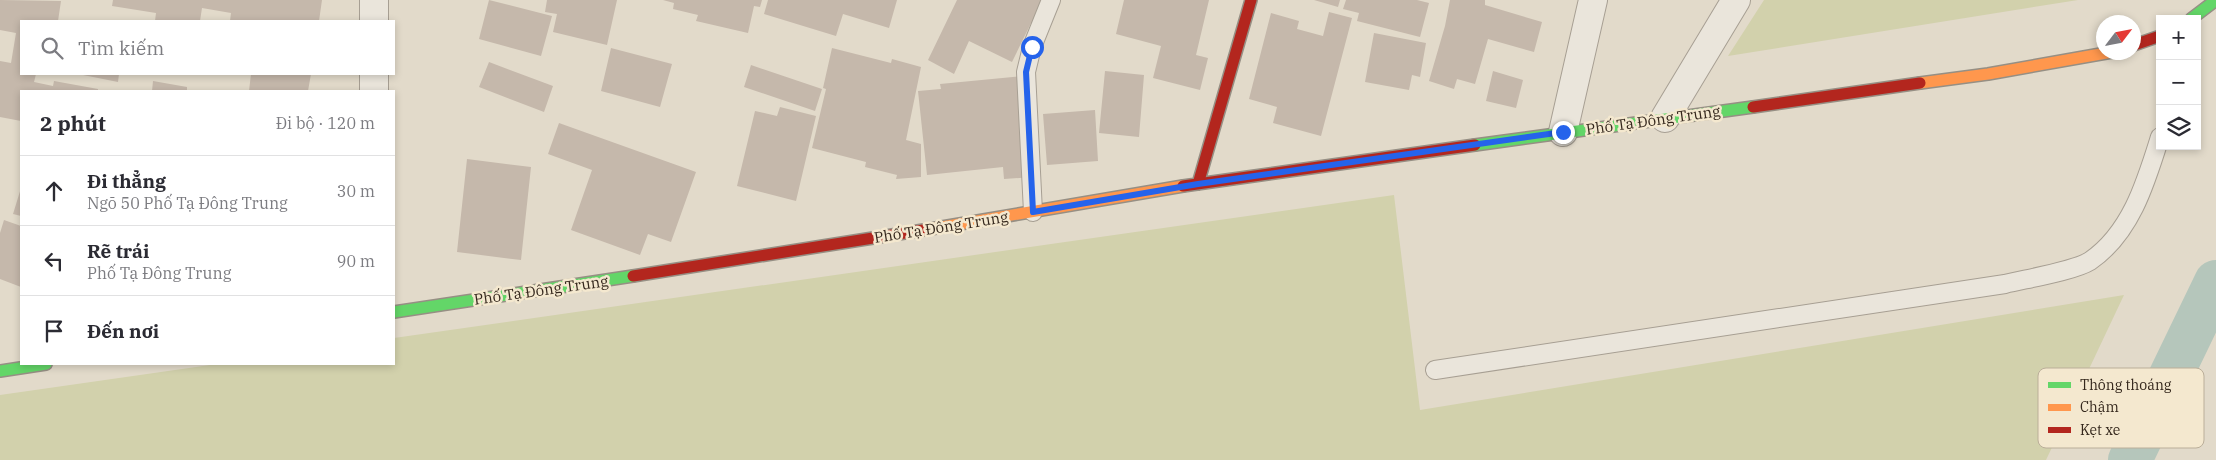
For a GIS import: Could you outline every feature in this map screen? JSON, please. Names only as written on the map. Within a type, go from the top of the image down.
[{"type":"street","points":[[374,0],[374,20]]},
{"type":"street","points":[[1198,184],[1250,0]]},
{"type":"street","points":[[1563,132],[1593,0]]},
{"type":"street","points":[[1665,118],[1736,0]]},
{"type":"street","points":[[2196,15],[2216,0]]},
{"type":"street","points":[[2141,43],[2156,37]]},
{"type":"street","name":"Phố Tạ Đông Trung","points":[[395,312],[785,253],[1198,184],[1988,74],[2096,55]]},
{"type":"street","points":[[374,75],[374,90]]},
{"type":"street","points":[[0,371],[39,365]]},
{"type":"lane","points":[[1033,212],[1026,72],[1032,47],[1051,0]]},
{"type":"lane","points":[[1435,370],[2005,284],[2089,262],[2118,235],[2146,184],[2156,150]]},
{"type":"green space","points":[[1764,0],[2078,0],[1728,56]]},
{"type":"green space","points":[[1394,195],[1420,410],[2124,295],[2089,368],[2038,368],[2038,448],[2052,448],[2046,460],[0,460],[0,395],[210,365],[395,365],[395,338]]},
{"type":"building","points":[[0,0],[61,1],[58,20],[20,20],[20,75],[36,75],[34,82],[53,86],[54,81],[98,90],[20,90],[20,121],[0,117],[0,61],[11,63],[16,33],[0,30]]},
{"type":"building","points":[[113,0],[322,0],[319,20],[230,20],[231,13],[202,8],[200,20],[155,20],[156,13],[112,6]]},
{"type":"building","points":[[489,0],[552,16],[541,56],[479,39]]},
{"type":"building","points":[[547,0],[617,0],[607,45],[553,32],[557,14],[545,12]]},
{"type":"building","points":[[663,0],[762,0],[760,7],[754,6],[748,33],[696,21],[698,15],[673,9],[674,3]]},
{"type":"building","points":[[768,0],[897,0],[889,28],[843,14],[836,36],[764,14]]},
{"type":"building","points":[[957,0],[1056,0],[1042,28],[1031,23],[1012,62],[969,41],[954,74],[928,60]]},
{"type":"building","points":[[1124,0],[1209,0],[1196,55],[1208,58],[1200,90],[1153,78],[1161,46],[1116,34]]},
{"type":"building","points":[[1314,0],[1340,0],[1338,7]]},
{"type":"building","points":[[1346,0],[1417,0],[1429,3],[1420,37],[1357,21],[1359,13],[1343,9]]},
{"type":"building","points":[[1450,0],[1485,0],[1485,5],[1542,22],[1534,52],[1488,39],[1475,84],[1457,79],[1454,89],[1429,81],[1445,26]]},
{"type":"building","points":[[1329,12],[1352,18],[1321,136],[1273,123],[1277,107],[1249,99],[1271,13],[1299,21],[1297,29],[1323,36]]},
{"type":"building","points":[[1374,33],[1426,43],[1420,77],[1412,75],[1409,90],[1365,82]]},
{"type":"building","points":[[611,48],[672,64],[660,107],[601,91]]},
{"type":"building","points":[[832,48],[891,63],[892,59],[921,67],[906,140],[921,144],[921,177],[896,179],[897,175],[865,167],[866,162],[812,148],[826,89],[823,88]]},
{"type":"building","points":[[489,62],[553,86],[544,112],[479,87]]},
{"type":"building","points":[[751,65],[822,89],[815,111],[744,87]]},
{"type":"building","points":[[1105,71],[1144,75],[1139,137],[1099,133]]},
{"type":"building","points":[[1493,71],[1523,80],[1516,108],[1486,101]]},
{"type":"building","points":[[83,75],[119,75],[118,82]]},
{"type":"building","points":[[251,75],[311,75],[308,90],[249,90]]},
{"type":"building","points":[[1023,76],[1033,177],[1004,179],[1003,167],[927,175],[918,91],[941,89],[940,84]]},
{"type":"building","points":[[153,81],[187,87],[187,90],[152,90]]},
{"type":"building","points":[[780,107],[816,116],[796,201],[737,186],[755,111],[777,116]]},
{"type":"building","points":[[1095,110],[1098,161],[1047,165],[1043,114]]},
{"type":"building","points":[[559,123],[696,172],[671,242],[648,234],[640,255],[571,230],[592,170],[548,154]]},
{"type":"building","points":[[467,159],[531,167],[521,260],[457,252]]},
{"type":"building","points":[[20,191],[20,216],[13,214]]},
{"type":"building","points":[[4,220],[20,226],[20,287],[0,279],[0,233]]},
{"type":"waterway","points":[[2174,368],[2216,282]]},
{"type":"waterway","points":[[2130,460],[2136,448]]},
{"type":"traffic: fast","points":[[2196,15],[2216,0]]},
{"type":"traffic: fast","points":[[1475,145],[1753,107]]},
{"type":"traffic: fast","points":[[395,312],[633,276]]},
{"type":"traffic: fast","points":[[0,371],[39,365]]},
{"type":"traffic: slow","points":[[1920,83],[1988,74],[2096,55]]},
{"type":"traffic: slow","points":[[930,229],[1183,186]]},
{"type":"traffic: jam","points":[[1198,184],[1251,0]]},
{"type":"traffic: jam","points":[[2141,43],[2156,37]]},
{"type":"traffic: jam","points":[[1753,107],[1920,83]]},
{"type":"traffic: jam","points":[[1183,186],[1475,145]]},
{"type":"traffic: jam","points":[[633,276],[930,229]]},
{"type":"route","points":[[1032,47],[1026,72],[1033,212],[1198,184],[1563,132]]}]
